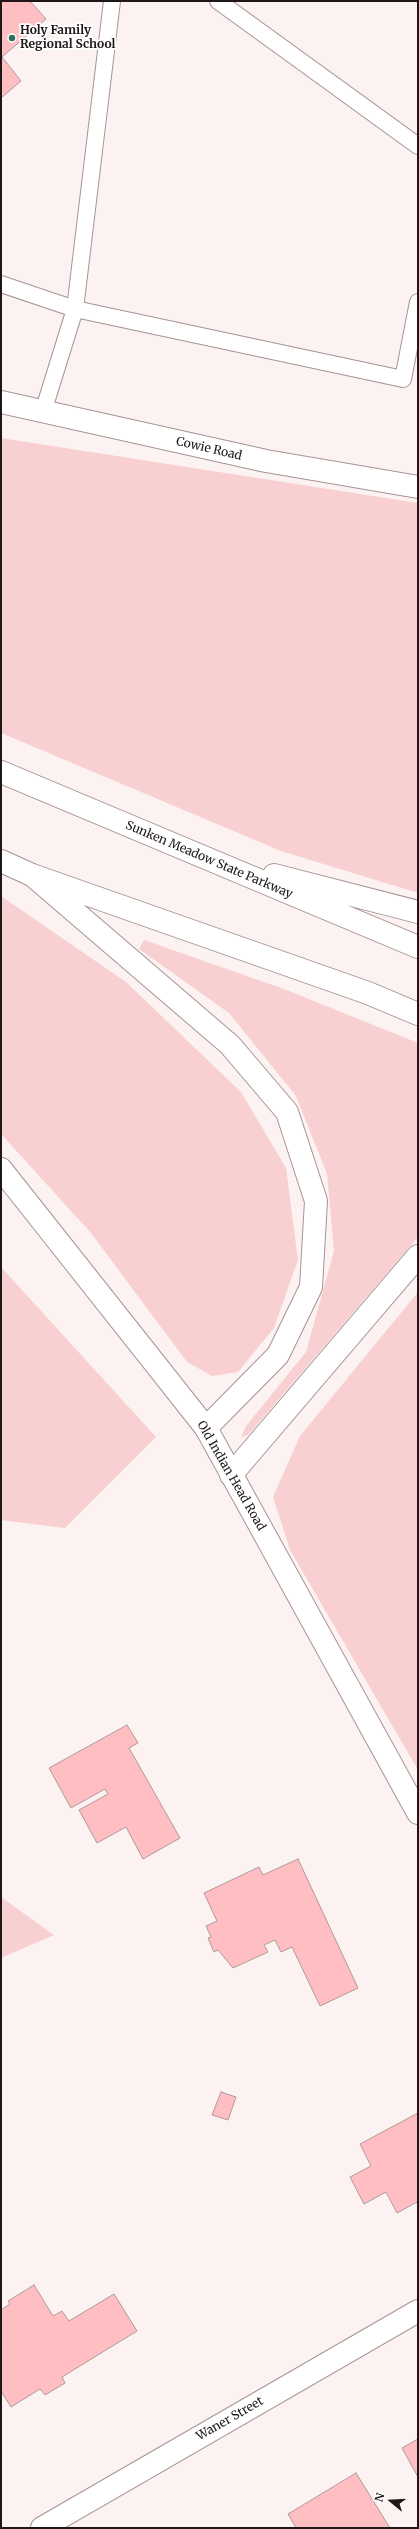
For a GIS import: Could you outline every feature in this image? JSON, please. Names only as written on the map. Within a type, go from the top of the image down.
[{"type":"main road","name":"Cowie Road","points":[[1,402],[266,461],[418,487]]},
{"type":"main road","name":"Sunken Meadow State Parkway","points":[[1,772],[194,854],[418,946]]},
{"type":"main road","points":[[194,854],[418,912]]},
{"type":"main road","points":[[1,860],[32,875],[368,994],[418,1014]]},
{"type":"main road","points":[[32,875],[230,1045],[287,1112],[316,1201],[311,1287],[278,1355],[206,1428]]},
{"type":"main road","name":"Old Indian Head Road","points":[[1,1169],[206,1428],[418,1812]]},
{"type":"main road","points":[[231,1475],[418,1256]]},
{"type":"main road","name":"Waner Street","points":[[42,2528],[418,2311]]},
{"type":"lane","points":[[43,412],[75,309],[112,1]]},
{"type":"lane","points":[[218,1],[418,146]]},
{"type":"lane","points":[[1,284],[75,309],[402,379],[418,302]]},
{"type":"shaded area","points":[[1,438],[418,503],[418,893],[281,851],[1,733]]},
{"type":"shaded area","points":[[1,896],[126,982],[241,1092],[286,1168],[298,1260],[274,1328],[238,1372],[212,1376],[187,1362],[91,1233],[1,1134]]},
{"type":"shaded area","points":[[144,940],[284,989],[418,1043],[418,1237],[249,1434],[241,1438],[246,1426],[306,1352],[334,1251],[327,1174],[296,1096],[229,1013],[139,949]]},
{"type":"shaded area","points":[[1,1267],[156,1437],[65,1528],[1,1520]]},
{"type":"shaded area","points":[[418,1292],[418,1770],[290,1550],[273,1497],[300,1436]]},
{"type":"shaded area","points":[[1,1897],[54,1935],[1,1958]]},
{"type":"building","name":"Holy Family Regional School","points":[[1,1],[30,1],[46,19],[2,57],[21,81],[1,98]]},
{"type":"building","points":[[127,1725],[138,1743],[129,1748],[180,1838],[143,1859],[126,1827],[97,1843],[79,1810],[108,1794],[105,1789],[71,1808],[49,1768]]},
{"type":"building","points":[[298,1859],[358,1988],[320,2006],[292,1947],[281,1952],[275,1940],[264,1945],[268,1952],[233,1968],[218,1950],[214,1952],[208,1938],[211,1937],[206,1926],[217,1921],[204,1893],[259,1867],[263,1875]]},
{"type":"building","points":[[221,2092],[236,2097],[228,2120],[212,2115]]},
{"type":"building","points":[[418,2113],[418,2204],[417,2202],[397,2213],[386,2192],[364,2204],[350,2177],[371,2166],[360,2144]]},
{"type":"building","points":[[34,2285],[53,2316],[62,2311],[69,2321],[114,2294],[137,2331],[62,2377],[65,2383],[45,2395],[40,2389],[11,2407],[1,2391],[1,2310],[10,2304],[8,2301]]},
{"type":"building","points":[[418,2439],[418,2477],[402,2448]]},
{"type":"building","points":[[356,2473],[390,2528],[296,2528],[288,2514]]},
{"type":"place","name":"Holy Family Regional School","points":[[12,38]]}]
